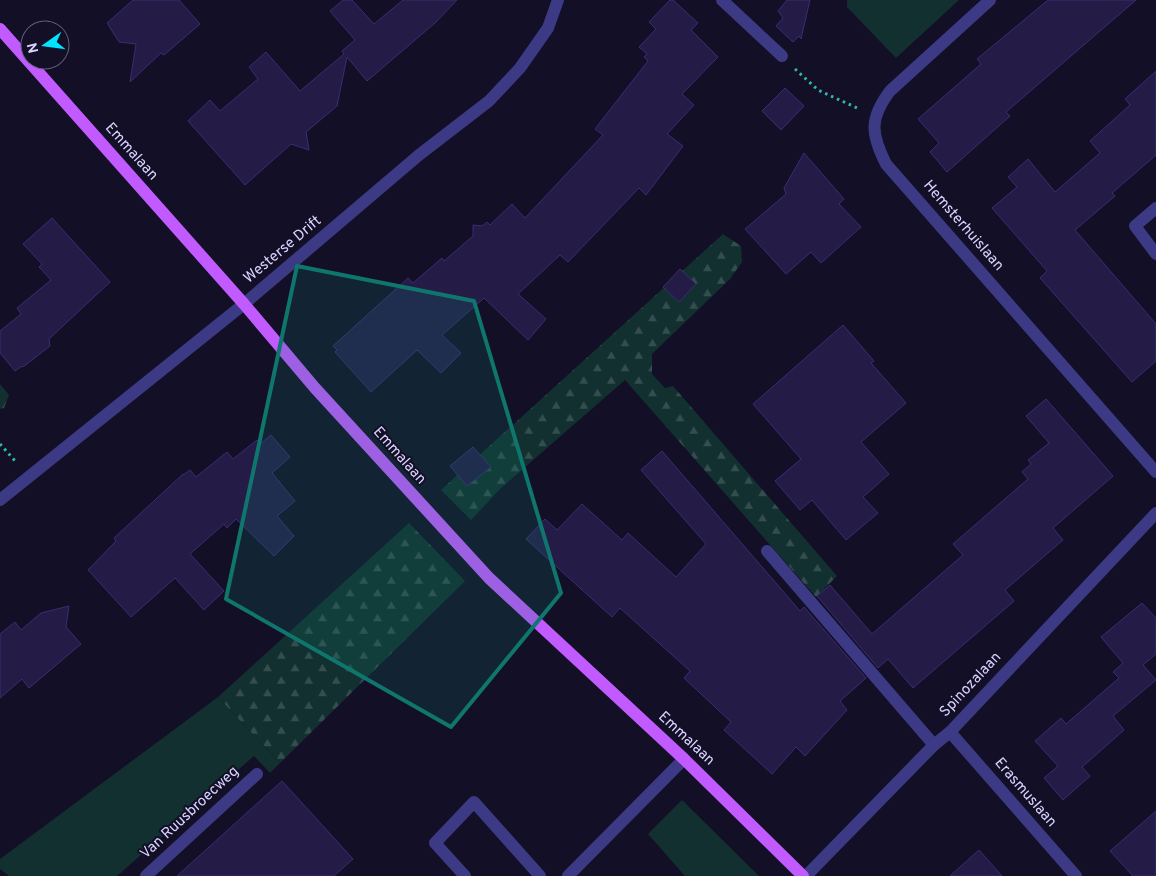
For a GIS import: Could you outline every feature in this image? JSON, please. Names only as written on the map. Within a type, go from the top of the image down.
[{"type":"main road","name":"Emmalaan","points":[[0,29],[244,304],[315,388],[489,578],[684,759],[805,876]]},
{"type":"street","name":"Westerse Drift","points":[[0,500],[244,304],[419,155],[489,101],[520,68],[548,28],[558,0]]},
{"type":"street","points":[[722,0],[782,56]]},
{"type":"street","name":"Hemsterhuislaan","points":[[990,0],[890,91],[876,116],[875,141],[886,164],[1156,472]]},
{"type":"street","points":[[1156,208],[1135,226],[1156,254]]},
{"type":"street","name":"Spinozalaan","points":[[805,876],[934,745],[950,732],[1156,513]]},
{"type":"street","points":[[767,551],[934,745]]},
{"type":"street","name":"Erasmuslaan","points":[[950,732],[1076,876]]},
{"type":"street","points":[[568,876],[684,759]]},
{"type":"street","name":"Van Ruusbroecweg","points":[[146,876],[256,774]]},
{"type":"street","points":[[465,876],[435,843],[474,802],[540,876]]},
{"type":"path","points":[[782,56],[818,90],[876,116]]},
{"type":"highlighted area","points":[[297,266],[474,301],[561,593],[451,727],[226,599]]},
{"type":"green space","points":[[847,0],[959,0],[896,58],[847,7]]},
{"type":"green space","points":[[723,234],[741,246],[742,262],[730,279],[652,354],[652,374],[665,388],[673,386],[837,576],[816,597],[625,380],[501,488],[471,520],[441,490]]},
{"type":"green space","points":[[0,384],[9,395],[4,408],[0,409]]},
{"type":"green space","points":[[409,523],[465,581],[280,763],[218,697]]},
{"type":"green space","points":[[218,697],[280,763],[270,773],[254,756],[117,876],[9,876],[0,869],[0,859]]},
{"type":"green space","points":[[682,800],[759,876],[685,876],[648,834]]},
{"type":"building","points":[[133,0],[179,0],[200,24],[164,55],[161,53],[130,82],[136,44],[119,42],[107,23]]},
{"type":"building","points":[[343,0],[352,0],[374,24],[403,0],[457,0],[435,23],[367,81],[347,57],[337,106],[306,132],[309,150],[291,144],[245,185],[188,121],[210,100],[220,111],[258,79],[249,67],[266,52],[300,91],[344,54],[342,51],[355,40],[330,11]]},
{"type":"building","points":[[670,0],[673,0],[698,23],[691,30],[718,57],[682,94],[694,105],[667,134],[683,146],[646,195],[639,188],[568,262],[560,255],[518,294],[546,319],[528,340],[484,298],[442,335],[461,353],[441,373],[417,350],[371,392],[335,352],[337,350],[333,346],[408,278],[413,283],[442,258],[444,261],[473,236],[473,225],[482,226],[487,222],[490,225],[512,204],[525,218],[603,135],[595,129],[648,61],[644,57],[647,54],[639,47],[656,29],[649,22]]},
{"type":"building","points":[[787,0],[810,0],[801,39],[799,36],[793,42],[776,26],[783,18],[778,11]]},
{"type":"building","points":[[1048,0],[1136,0],[1006,112],[1010,116],[947,172],[930,152],[939,143],[918,119],[981,64],[977,59]]},
{"type":"building","points":[[1156,71],[1156,155],[1112,193],[1115,196],[1075,230],[1156,324],[1156,361],[1132,382],[1040,278],[1047,271],[992,208],[1017,187],[1008,177],[1028,159],[1055,192],[1100,153],[1090,141],[1130,105],[1125,99]]},
{"type":"building","points":[[785,88],[804,106],[781,130],[762,111]]},
{"type":"building","points":[[804,153],[844,199],[839,204],[861,227],[821,263],[811,252],[786,274],[745,229],[786,194],[784,188]]},
{"type":"building","points":[[52,218],[110,282],[49,339],[50,346],[15,371],[0,353],[0,331],[21,314],[17,308],[51,280],[39,267],[42,264],[23,244]]},
{"type":"building","points":[[680,269],[696,284],[679,302],[663,287]]},
{"type":"building","points":[[843,325],[874,361],[871,363],[906,403],[861,442],[889,474],[863,497],[878,513],[846,540],[812,500],[800,510],[775,481],[801,459],[753,404]]},
{"type":"building","points":[[1046,399],[1113,476],[1053,528],[1063,540],[1005,590],[1014,601],[913,688],[888,659],[878,668],[817,596],[830,585],[872,634],[963,555],[953,544],[1028,479],[1022,472],[1031,464],[1028,460],[1049,443],[1026,416]]},
{"type":"building","points":[[271,435],[290,457],[272,473],[295,501],[277,516],[294,536],[274,556],[236,519],[227,528],[224,524],[190,554],[224,591],[204,610],[175,578],[131,617],[88,570],[116,541],[114,538],[183,474],[190,470],[196,477],[227,452],[233,459],[257,440],[260,444]]},
{"type":"building","points":[[473,447],[491,467],[467,486],[450,466]]},
{"type":"building","points":[[662,451],[800,611],[804,607],[866,678],[840,701],[847,710],[805,756],[796,747],[772,774],[724,730],[731,722],[684,678],[690,671],[620,608],[612,617],[526,539],[545,519],[557,530],[582,504],[622,540],[628,533],[676,577],[706,544],[641,470]]},
{"type":"building","points":[[1142,603],[1156,618],[1156,654],[1143,665],[1156,680],[1113,716],[1124,730],[1082,767],[1090,776],[1063,800],[1044,778],[1058,766],[1035,741],[1061,718],[1066,724],[1119,678],[1113,672],[1123,663],[1101,637]]},
{"type":"building","points":[[69,606],[66,627],[81,644],[29,688],[22,679],[0,698],[0,634],[15,622],[21,630],[41,613]]},
{"type":"building","points":[[282,781],[353,859],[334,876],[177,876]]},
{"type":"building","points":[[1156,811],[1156,876],[1133,876],[1110,851]]},
{"type":"building","points":[[979,850],[1002,876],[950,876]]}]
